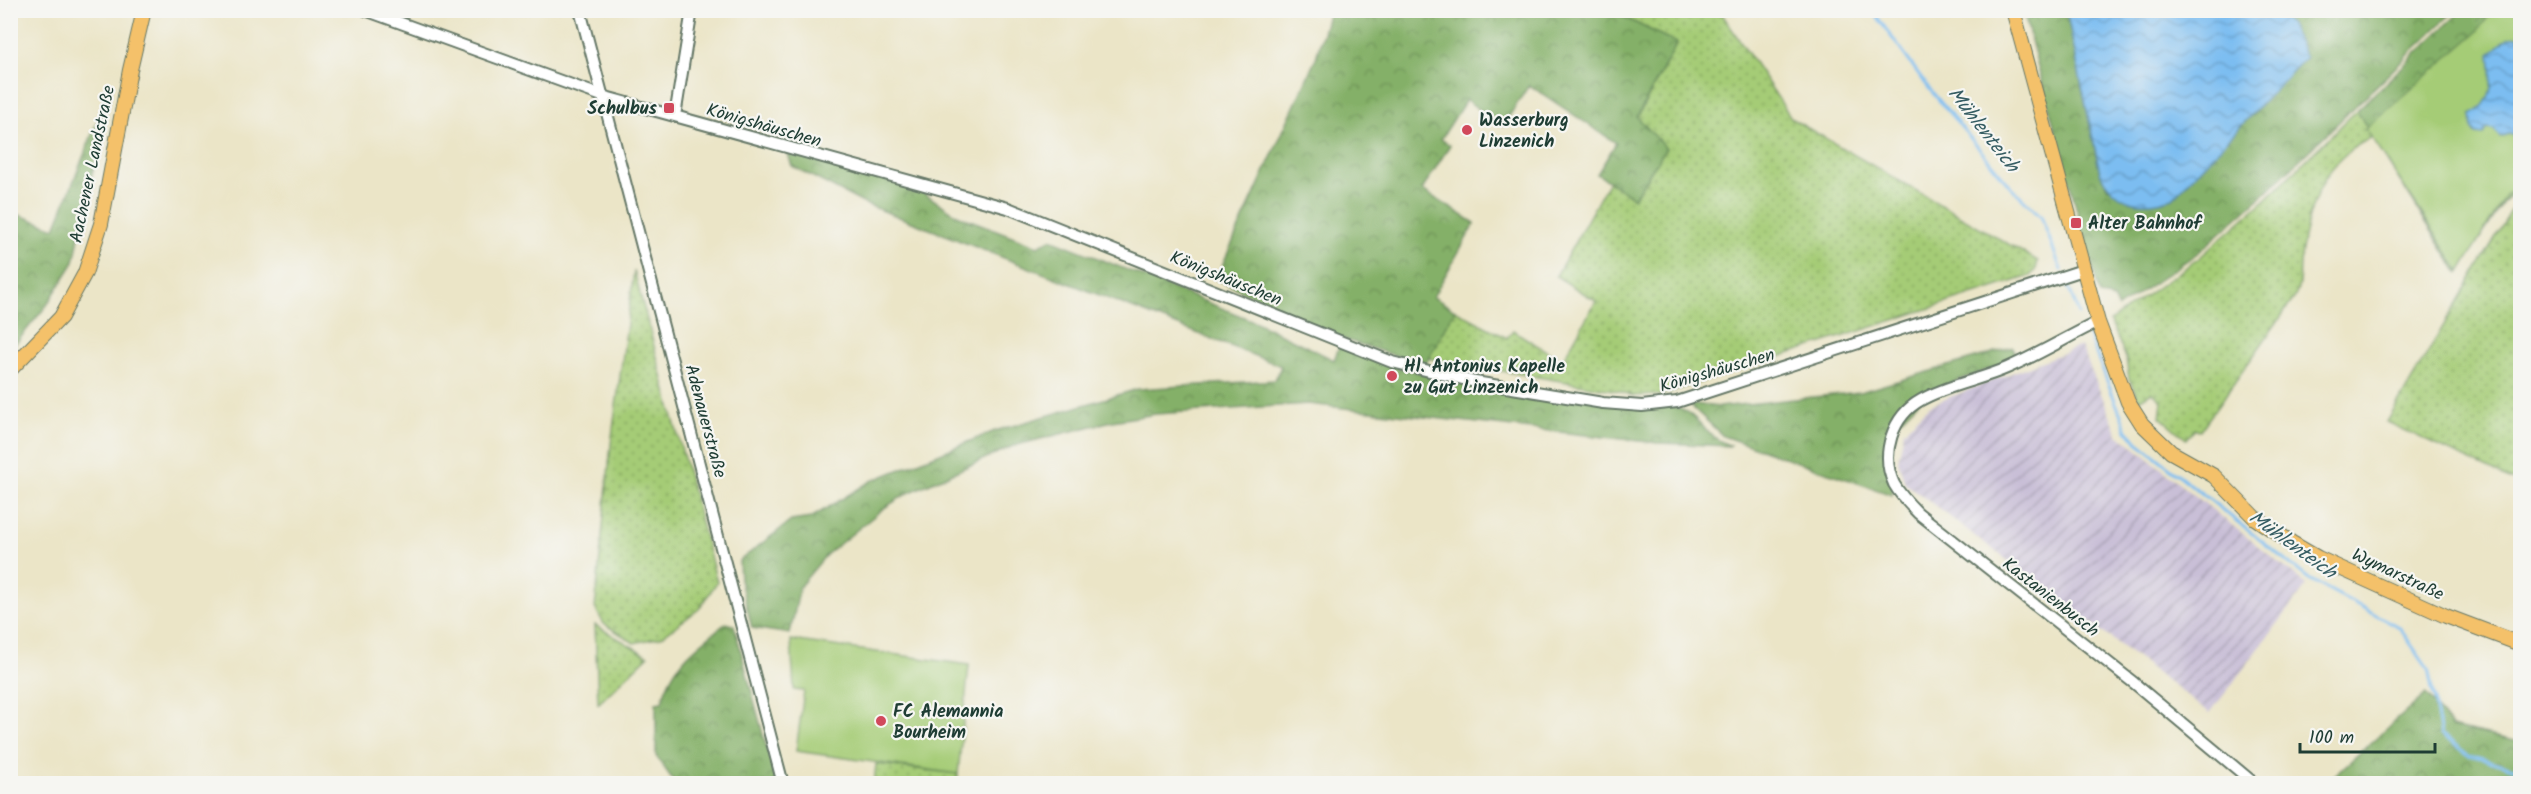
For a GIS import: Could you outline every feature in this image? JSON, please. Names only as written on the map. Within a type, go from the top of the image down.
[{"type":"main road","name":"Aachener Landstraße","points":[[10,370],[36,346],[61,317],[85,273],[101,224],[130,70],[144,10]]},
{"type":"main road","name":"Wymarstraße","points":[[2013,10],[2098,322],[2128,402],[2147,430],[2171,452],[2214,476],[2255,518],[2318,558],[2446,616],[2520,644]]},
{"type":"street","name":"Königshäuschen","points":[[366,10],[602,96],[1008,208],[1384,360],[1475,382],[1619,405],[1642,406],[1677,402],[2083,270]]},
{"type":"street","name":"Adenauerstraße","points":[[580,10],[783,783]]},
{"type":"street","points":[[675,117],[692,10]]},
{"type":"street","name":"Kastanienbusch","points":[[2098,322],[2012,366],[1926,398],[1909,409],[1893,433],[1888,454],[1891,476],[1903,498],[1918,513],[2134,683],[2255,783]]},
{"type":"shaded area","points":[[2081,346],[2118,434],[2307,585],[2210,713],[1905,483],[1898,461],[1904,431],[1930,405]]},
{"type":"green space","points":[[1329,11],[1611,11],[1677,43],[1637,117],[1666,148],[1634,198],[1597,174],[1616,143],[1529,85],[1503,126],[1466,100],[1441,139],[1450,145],[1422,190],[1475,223],[1433,297],[1455,310],[1425,365],[1340,338],[1216,279],[1316,58]]},
{"type":"green space","points":[[1611,11],[1720,11],[1792,119],[2038,261],[2036,269],[2030,276],[1661,395],[1633,396],[1619,391],[1427,358],[1455,310],[1507,338],[1513,330],[1562,361],[1596,301],[1556,276],[1609,181],[1634,198],[1666,148],[1637,118],[1677,43]]},
{"type":"green space","points":[[2023,11],[2064,11],[2067,15],[2100,173],[2108,188],[2279,11],[2454,11],[2261,197],[2199,252],[2118,308],[2113,299],[2100,295]]},
{"type":"green space","points":[[2461,11],[2520,11],[2520,185],[2503,203],[2458,273],[2357,110]]},
{"type":"green space","points":[[2493,11],[2520,11],[2520,186],[2506,194],[2459,274],[2460,271],[2366,129],[2363,131],[2474,35]]},
{"type":"green space","points":[[109,92],[74,262],[47,305],[11,349],[11,212],[55,228]]},
{"type":"green space","points":[[2357,110],[2372,137],[2351,150],[2338,162],[2321,186],[2306,228],[2295,297],[2200,431],[2195,428],[2186,439],[2160,417],[2162,401],[2152,392],[2139,400],[2129,379],[2126,358],[2110,321],[2199,258],[2265,200]]},
{"type":"green space","points":[[788,154],[916,188],[957,215],[1038,246],[1051,239],[1256,322],[1334,360],[1339,347],[1404,369],[1467,383],[1671,406],[1688,413],[1712,436],[1731,446],[1658,443],[1308,404],[1156,414],[1112,421],[1013,446],[908,493],[884,508],[826,555],[800,586],[790,634],[752,628],[740,580],[739,561],[791,521],[811,518],[871,481],[995,431],[1138,389],[1275,380],[1281,366],[863,203],[792,166]]},
{"type":"green space","points":[[2515,204],[2520,206],[2520,484],[2387,422]]},
{"type":"green space","points":[[634,271],[717,582],[699,609],[661,637],[634,643],[604,624],[595,608],[611,444]]},
{"type":"green space","points":[[2013,347],[2017,359],[1929,391],[1891,429],[1892,495],[1723,436],[1688,403],[1719,407],[1860,392]]},
{"type":"green space","points":[[726,623],[734,625],[776,783],[675,783],[656,756],[656,703],[662,702],[666,688],[686,657]]},
{"type":"green space","points":[[595,625],[648,656],[598,704]]},
{"type":"green space","name":"FC Alemannia Bourheim","points":[[791,640],[969,665],[958,774],[796,751],[804,691],[794,690]]},
{"type":"green space","points":[[2426,694],[2451,727],[2520,742],[2520,783],[2326,783]]},
{"type":"green space","points":[[876,764],[958,774],[958,783],[874,784]]},
{"type":"water","points":[[2064,11],[2279,11],[2290,25],[2306,57],[2173,198],[2140,203],[2114,192],[2100,173],[2067,15]]},
{"type":"water","points":[[2520,36],[2520,142],[2516,136],[2509,134],[2501,137],[2493,129],[2486,128],[2483,135],[2476,134],[2472,128],[2471,115],[2479,110],[2489,96],[2491,88],[2490,54],[2509,37]]},
{"type":"waterway","name":"Mühlenteich","points":[[1872,10],[1928,87],[2011,187],[2041,216],[2061,270]]},
{"type":"waterway","name":"Mühlenteich","points":[[2067,283],[2079,314]]},
{"type":"waterway","name":"Mühlenteich","points":[[2088,334],[2127,430],[2135,440],[2309,579],[2399,627],[2428,669],[2441,734],[2468,755],[2520,770]]},
{"type":"place","name":"Schulbus","points":[[669,108]]},
{"type":"place","name":"Wasserburg Linzenich","points":[[1467,130]]},
{"type":"place","name":"Alter Bahnhof","points":[[2076,223]]},
{"type":"place","name":"Hl. Antonius Kapelle zu Gut Linzenich","points":[[1392,376]]},
{"type":"place","name":"FC Alemannia Bourheim","points":[[881,721]]}]
